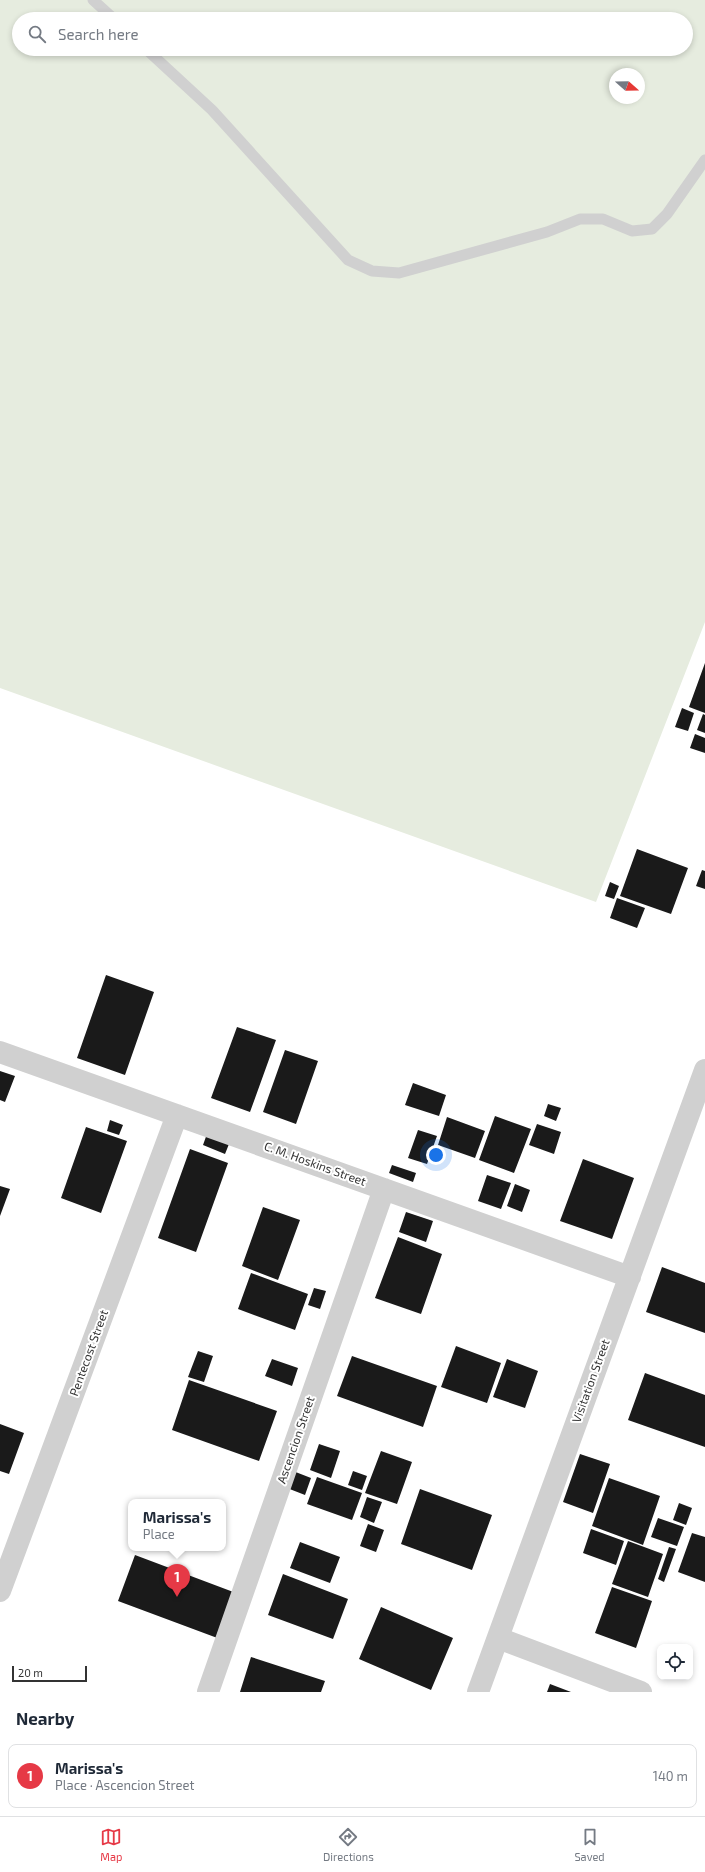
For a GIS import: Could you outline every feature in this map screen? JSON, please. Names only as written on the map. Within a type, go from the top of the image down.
[{"type":"street","name":"C. M. Hoskins Street","points":[[0,1052],[630,1277]]},
{"type":"street","name":"Visitation Street","points":[[478,1692],[705,1070]]},
{"type":"street","name":"Pentecost Street","points":[[0,1592],[177,1115]]},
{"type":"street","name":"Ascencion Street","points":[[208,1692],[384,1189]]},
{"type":"street","points":[[498,1638],[641,1692]]},
{"type":"lane","points":[[93,0],[106,12]]},
{"type":"lane","points":[[154,56],[212,110],[348,260],[372,271],[400,273],[547,232],[580,219],[603,219],[632,232],[652,229],[667,214],[705,160]]},
{"type":"shaded area","points":[[0,0],[705,0],[705,622],[596,902],[0,688]]},
{"type":"building","points":[[705,663],[705,713],[689,707]]},
{"type":"building","points":[[682,708],[694,713],[688,731],[675,727]]},
{"type":"building","points":[[703,714],[705,715],[705,733],[697,730]]},
{"type":"building","points":[[695,734],[705,738],[705,753],[690,748]]},
{"type":"building","points":[[637,849],[688,868],[671,914],[620,896]]},
{"type":"building","points":[[702,870],[705,871],[705,889],[696,886]]},
{"type":"building","points":[[610,882],[619,886],[614,899],[605,896]]},
{"type":"building","points":[[617,898],[645,908],[637,928],[610,918]]},
{"type":"building","points":[[106,975],[154,992],[125,1075],[77,1058]]},
{"type":"building","points":[[237,1027],[276,1040],[250,1112],[211,1098]]},
{"type":"building","points":[[285,1050],[318,1061],[296,1124],[263,1112]]},
{"type":"building","points":[[0,1071],[15,1076],[5,1102],[0,1100]]},
{"type":"building","points":[[413,1083],[446,1095],[439,1116],[405,1105]]},
{"type":"building","points":[[548,1104],[561,1108],[556,1121],[544,1116]]},
{"type":"building","points":[[495,1116],[531,1129],[514,1173],[479,1160]]},
{"type":"building","points":[[447,1117],[485,1131],[475,1158],[438,1145]]},
{"type":"building","points":[[110,1120],[123,1125],[119,1135],[107,1131]]},
{"type":"building","points":[[537,1124],[561,1132],[554,1154],[529,1145]]},
{"type":"building","points":[[86,1127],[127,1141],[101,1213],[61,1198]]},
{"type":"building","points":[[418,1130],[437,1136],[427,1164],[408,1158]]},
{"type":"building","points":[[208,1131],[231,1139],[225,1154],[203,1145]]},
{"type":"building","points":[[190,1149],[228,1163],[196,1252],[158,1238]]},
{"type":"building","points":[[583,1159],[634,1178],[612,1239],[560,1221]]},
{"type":"building","points":[[392,1165],[416,1173],[413,1182],[389,1173]]},
{"type":"building","points":[[487,1175],[511,1183],[501,1209],[478,1201]]},
{"type":"building","points":[[515,1184],[530,1190],[522,1212],[507,1206]]},
{"type":"building","points":[[0,1186],[10,1189],[0,1216]]},
{"type":"building","points":[[263,1207],[300,1220],[278,1280],[242,1266]]},
{"type":"building","points":[[406,1212],[433,1221],[426,1242],[399,1232]]},
{"type":"building","points":[[398,1237],[442,1254],[421,1314],[375,1298]]},
{"type":"building","points":[[662,1267],[705,1283],[705,1333],[646,1312]]},
{"type":"building","points":[[251,1273],[308,1294],[295,1330],[238,1309]]},
{"type":"building","points":[[314,1288],[326,1291],[320,1309],[308,1305]]},
{"type":"building","points":[[456,1346],[501,1363],[487,1403],[441,1387]]},
{"type":"building","points":[[198,1351],[213,1356],[204,1382],[188,1377]]},
{"type":"building","points":[[352,1356],[437,1386],[423,1427],[337,1396]]},
{"type":"building","points":[[272,1359],[298,1368],[292,1386],[265,1376]]},
{"type":"building","points":[[507,1359],[538,1371],[525,1408],[493,1397]]},
{"type":"building","points":[[645,1373],[705,1395],[705,1447],[628,1420]]},
{"type":"building","points":[[189,1380],[277,1411],[259,1461],[172,1430]]},
{"type":"building","points":[[0,1424],[24,1433],[9,1474],[0,1471]]},
{"type":"building","points":[[319,1444],[340,1451],[331,1478],[310,1470]]},
{"type":"building","points":[[381,1451],[412,1462],[397,1504],[365,1493]]},
{"type":"building","points":[[580,1454],[610,1464],[593,1513],[563,1502]]},
{"type":"building","points":[[293,1471],[311,1478],[305,1495],[287,1488]]},
{"type":"building","points":[[353,1471],[367,1476],[362,1490],[348,1485]]},
{"type":"building","points":[[317,1477],[362,1493],[352,1520],[307,1504]]},
{"type":"building","points":[[609,1478],[660,1496],[643,1545],[592,1526]]},
{"type":"building","points":[[420,1489],[492,1515],[472,1570],[401,1544]]},
{"type":"building","points":[[367,1497],[382,1502],[374,1523],[360,1517]]},
{"type":"building","points":[[679,1503],[692,1508],[686,1525],[673,1520]]},
{"type":"building","points":[[658,1518],[684,1527],[677,1546],[651,1537]]},
{"type":"building","points":[[368,1524],[384,1530],[376,1552],[360,1546]]},
{"type":"building","points":[[591,1529],[624,1541],[616,1565],[583,1553]]},
{"type":"building","points":[[692,1533],[705,1537],[705,1582],[678,1572]]},
{"type":"building","points":[[628,1541],[663,1554],[648,1597],[612,1584]]},
{"type":"building","points":[[300,1542],[340,1557],[330,1583],[290,1568]]},
{"type":"building","points":[[669,1547],[676,1549],[664,1582],[658,1579]]},
{"type":"building","points":[[135,1555],[236,1593],[220,1639],[118,1601]]},
{"type":"building","points":[[283,1574],[348,1599],[333,1639],[268,1615]]},
{"type":"building","points":[[612,1587],[652,1601],[636,1648],[595,1633]]},
{"type":"building","points":[[381,1607],[453,1638],[431,1690],[359,1659]]},
{"type":"building","points":[[251,1657],[325,1681],[321,1692],[240,1692]]},
{"type":"building","points":[[550,1684],[571,1692],[547,1692]]},
{"type":"place","name":"Marissa's","points":[[177,1597]]}]
